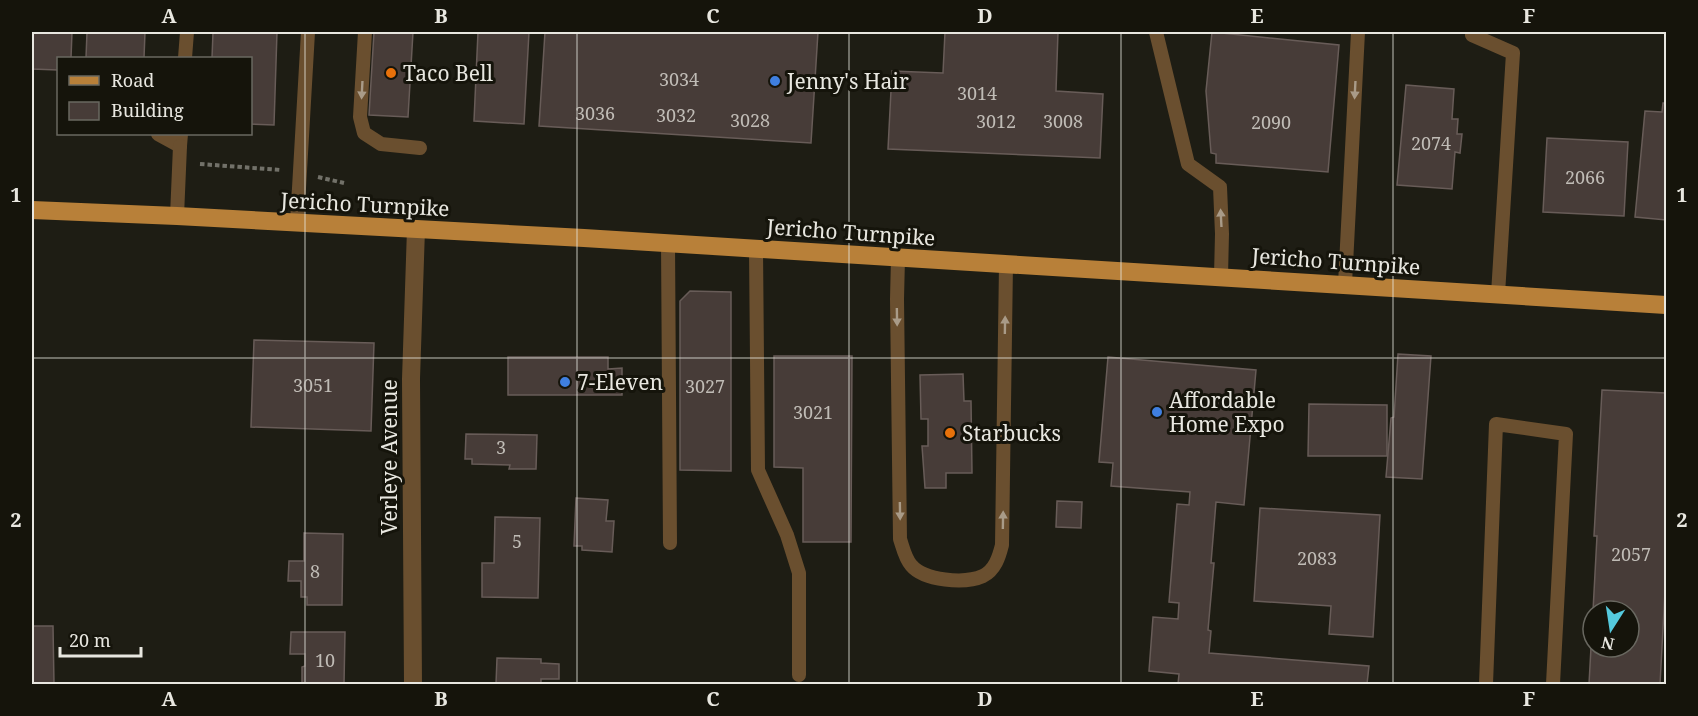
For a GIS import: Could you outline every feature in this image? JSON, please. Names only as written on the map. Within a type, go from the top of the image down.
[{"type":"main road","name":"Jericho Turnpike","points":[[32,210],[668,243],[1666,305]]},
{"type":"street","name":"Verleye Avenue","points":[[413,684],[411,379],[416,229]]},
{"type":"lane","points":[[185,57],[187,32]]},
{"type":"lane","points":[[297,223],[308,32]]},
{"type":"lane","points":[[365,32],[360,117],[364,133],[381,144],[420,148]]},
{"type":"lane","points":[[1156,32],[1188,164],[1220,187],[1221,276]]},
{"type":"lane","points":[[1345,284],[1358,32]]},
{"type":"lane","points":[[1472,35],[1513,53],[1498,294]]},
{"type":"lane","points":[[162,135],[181,140],[177,216]]},
{"type":"lane","points":[[668,243],[670,543]]},
{"type":"lane","points":[[756,249],[758,470],[787,535],[799,573],[799,675]]},
{"type":"lane","points":[[898,258],[900,539],[904,554],[912,567],[930,577],[961,581],[984,575],[998,561],[1002,545],[1006,264]]},
{"type":"lane","points":[[1486,684],[1496,424],[1566,434],[1553,684]]},
{"type":"path","points":[[200,164],[300,172],[344,183]]},
{"type":"building","points":[[32,32],[72,32],[71,57],[57,57],[57,70],[32,69]]},
{"type":"building","points":[[87,32],[145,32],[144,57],[86,57]]},
{"type":"building","points":[[213,32],[277,32],[274,125],[252,124],[252,57],[212,57]]},
{"type":"building","name":"Taco Bell","points":[[374,32],[413,32],[408,117],[369,115]]},
{"type":"building","points":[[478,32],[529,32],[524,124],[474,121]]},
{"type":"building","points":[[545,32],[818,32],[811,143],[539,126]]},
{"type":"building","points":[[945,32],[1058,32],[1056,91],[1103,94],[1100,158],[888,149],[892,71],[943,73]]},
{"type":"building","points":[[1212,32],[1339,45],[1328,172],[1216,163],[1216,154],[1211,153],[1206,91]]},
{"type":"building","points":[[1406,85],[1454,89],[1452,119],[1458,119],[1457,134],[1462,134],[1460,153],[1455,152],[1452,189],[1397,185]]},
{"type":"building","points":[[1663,103],[1666,103],[1666,220],[1635,217],[1645,111],[1662,112]]},
{"type":"building","points":[[1547,138],[1628,142],[1624,216],[1543,212]]},
{"type":"building","points":[[690,291],[731,292],[731,471],[680,470],[680,301]]},
{"type":"building","points":[[254,340],[374,343],[371,431],[251,427]]},
{"type":"building","points":[[1398,354],[1431,356],[1422,479],[1386,477],[1391,418],[1394,417]]},
{"type":"building","points":[[774,356],[852,356],[851,542],[803,542],[803,468],[774,467]]},
{"type":"building","name":"7-Eleven","points":[[508,357],[608,357],[608,369],[622,368],[622,395],[508,395]]},
{"type":"building","points":[[1108,357],[1256,370],[1244,505],[1216,502],[1211,563],[1214,563],[1208,630],[1211,631],[1209,653],[1369,666],[1367,684],[1178,684],[1179,674],[1149,671],[1153,617],[1178,619],[1179,603],[1169,602],[1177,504],[1189,505],[1190,492],[1111,486],[1113,463],[1099,462]]},
{"type":"building","name":"Starbucks","points":[[963,374],[964,401],[971,401],[972,473],[946,473],[946,488],[925,488],[922,446],[928,446],[928,419],[921,419],[920,375]]},
{"type":"building","points":[[1602,390],[1666,393],[1666,573],[1660,684],[1589,684],[1590,659],[1641,659],[1641,599],[1594,599],[1597,536],[1594,536]]},
{"type":"building","points":[[1309,404],[1387,405],[1387,456],[1308,456]]},
{"type":"building","points":[[466,434],[537,435],[536,469],[509,469],[510,465],[472,464],[472,459],[465,459]]},
{"type":"building","points":[[576,498],[608,500],[606,521],[614,521],[612,552],[582,550],[582,546],[574,546]]},
{"type":"building","points":[[1057,501],[1082,502],[1081,528],[1056,527]]},
{"type":"building","points":[[1260,508],[1380,515],[1373,637],[1329,634],[1331,606],[1254,601]]},
{"type":"building","points":[[495,517],[540,518],[538,598],[482,597],[482,563],[494,563]]},
{"type":"building","points":[[304,533],[343,534],[342,605],[307,605],[307,597],[301,597],[301,581],[288,581],[289,561],[304,561]]},
{"type":"building","points":[[32,626],[53,626],[54,684],[32,684]]},
{"type":"building","points":[[291,632],[345,632],[344,684],[302,684],[305,654],[290,654]]},
{"type":"building","points":[[497,658],[541,659],[541,663],[559,664],[559,679],[541,679],[541,684],[496,684]]},
{"type":"place","name":"Taco Bell","points":[[391,73]]},
{"type":"place","name":"Jenny's Hair","points":[[775,81]]},
{"type":"place","name":"7-Eleven","points":[[565,382]]},
{"type":"place","name":"Affordable Home Expo","points":[[1157,412]]},
{"type":"place","name":"Starbucks","points":[[950,433]]}]
